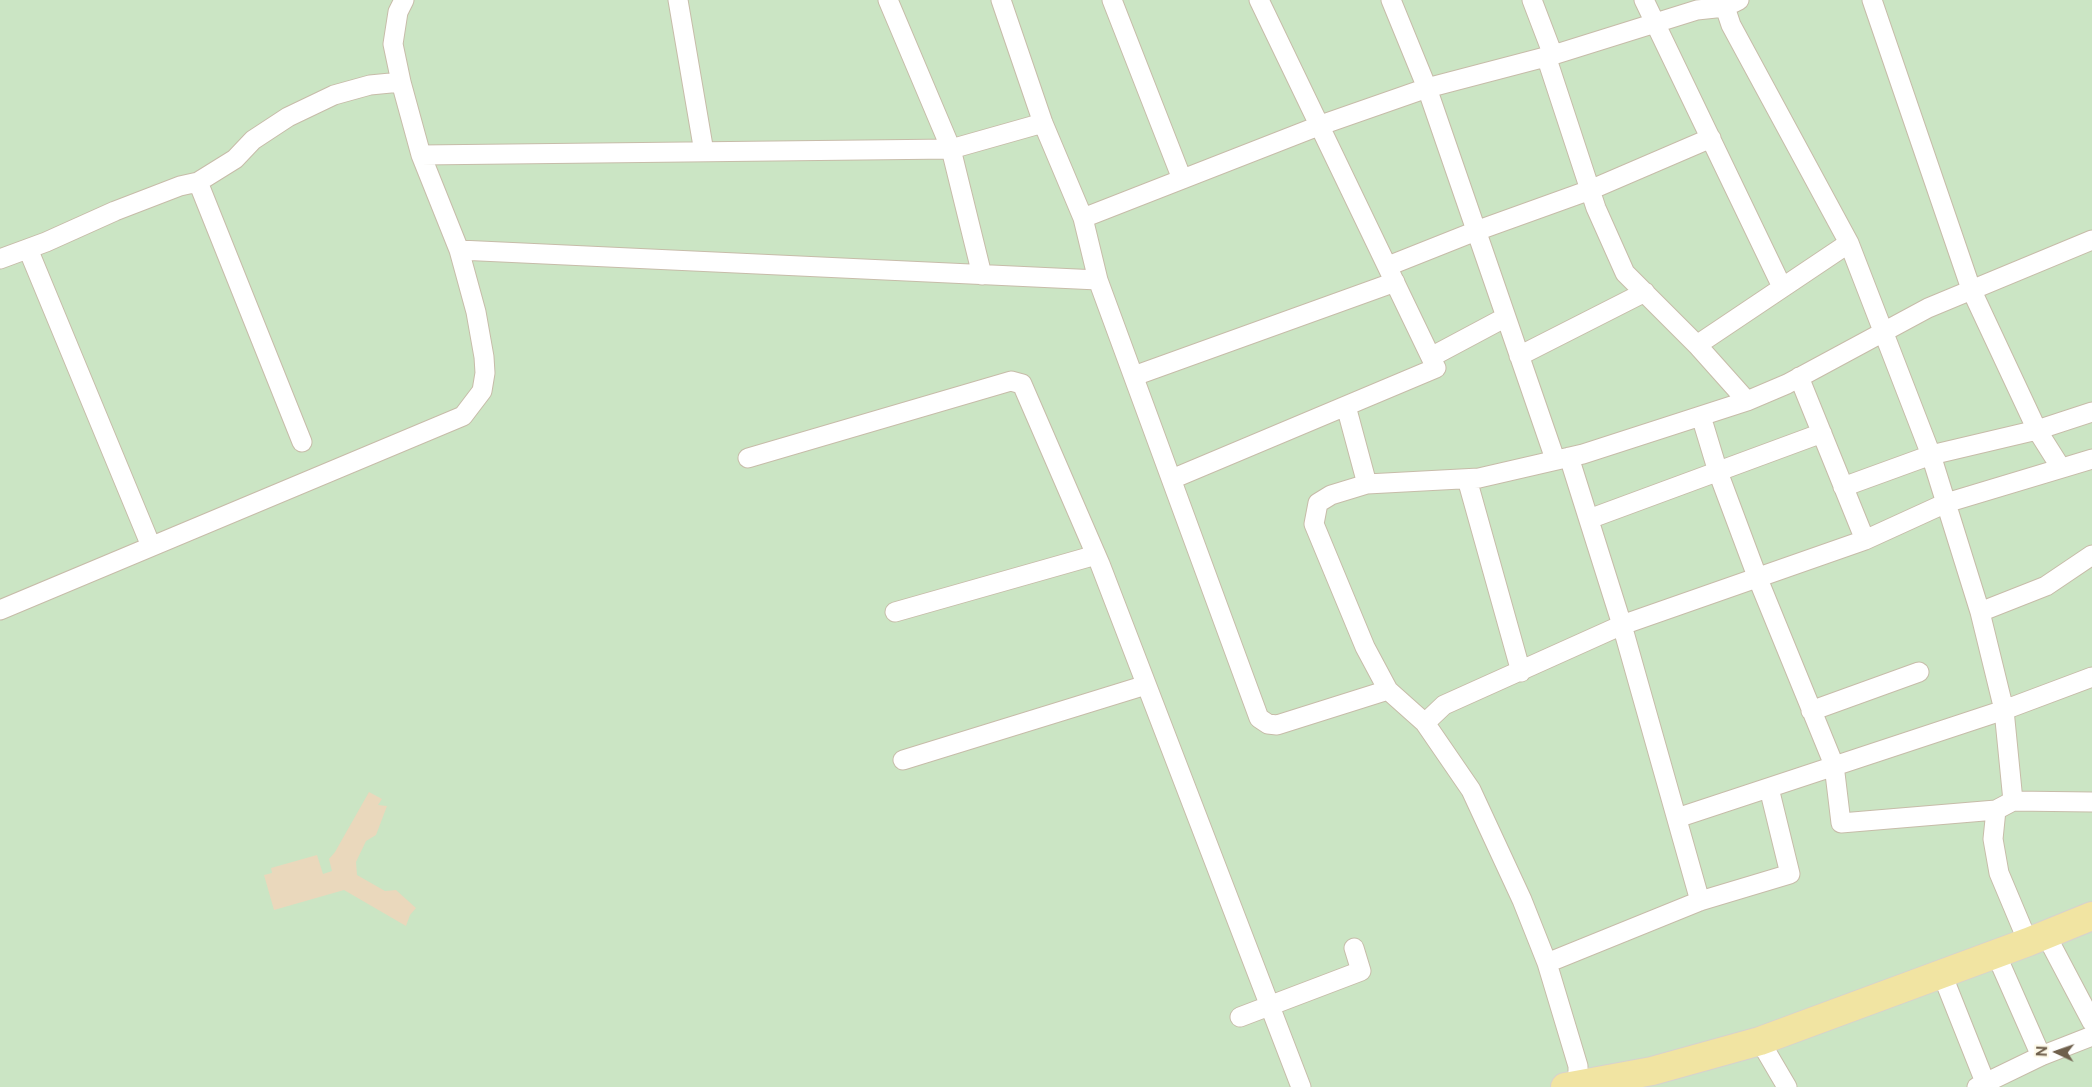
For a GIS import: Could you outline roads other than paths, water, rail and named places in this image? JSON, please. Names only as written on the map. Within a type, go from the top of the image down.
[{"type":"main road","points":[[1572,1086],[1654,1079],[1996,954],[2092,916]]},
{"type":"street","points":[[0,610],[463,416],[482,391],[486,373],[476,312],[459,250],[421,155],[400,82],[393,44],[398,12],[404,0]]},
{"type":"street","points":[[678,0],[704,152]]},
{"type":"street","points":[[888,0],[950,148],[982,275]]},
{"type":"street","points":[[1001,0],[1044,123],[1083,218],[1098,280],[1259,718],[1268,724],[1277,725],[1388,690]]},
{"type":"street","points":[[1112,0],[1182,179]]},
{"type":"street","points":[[1172,479],[1436,368],[1259,0]]},
{"type":"street","points":[[1391,0],[1427,88],[1519,356],[1589,519],[1622,625],[1700,901]]},
{"type":"street","points":[[1532,0],[1596,208],[1625,273],[1697,345],[1748,401]]},
{"type":"street","points":[[1644,0],[1782,287]]},
{"type":"street","points":[[1872,0],[1971,289],[2037,430],[2061,468]]},
{"type":"street","points":[[1083,218],[1320,125],[1427,88],[1550,56],[1696,10],[1732,3],[1731,25],[1849,242],[1930,455],[1980,612],[2004,710],[2013,801]]},
{"type":"street","points":[[0,259],[28,249],[114,211],[180,186],[198,182],[235,159],[253,140],[288,117],[334,95],[370,85],[400,82]]},
{"type":"street","points":[[421,155],[950,148],[1044,123]]},
{"type":"street","points":[[1134,376],[1391,274],[1476,231],[1590,190],[1711,138]]},
{"type":"street","points":[[198,182],[302,442]]},
{"type":"street","points":[[1572,1086],[1578,1066],[1547,963],[1522,900],[1471,790],[1425,723],[1388,690],[1365,647],[1314,524],[1318,504],[1331,495],[1367,484],[1479,478],[1562,458],[1748,401],[1799,377],[1928,308],[2092,240]]},
{"type":"street","points":[[1697,345],[1849,242]]},
{"type":"street","points":[[28,249],[151,546]]},
{"type":"street","points":[[459,250],[1098,280]]},
{"type":"street","points":[[1519,356],[1645,292]]},
{"type":"street","points":[[1431,357],[1506,317]]},
{"type":"street","points":[[1799,377],[1865,540]]},
{"type":"street","points":[[748,458],[1011,381],[1022,384],[1096,555],[1301,1087]]},
{"type":"street","points":[[1346,406],[1367,484]]},
{"type":"street","points":[[1844,487],[1930,455],[2037,430],[2092,412]]},
{"type":"street","points":[[1701,416],[1718,472],[1758,579],[1834,765],[1841,823],[1996,810],[2013,801],[2092,802]]},
{"type":"street","points":[[1589,519],[1822,433]]},
{"type":"street","points":[[1425,723],[1444,705],[1622,625],[1865,540],[1946,504],[2092,460]]},
{"type":"street","points":[[1468,479],[1520,672]]},
{"type":"street","points":[[1980,612],[2046,586],[2092,554]]},
{"type":"street","points":[[896,612],[1096,555]]},
{"type":"street","points":[[1811,712],[1920,672]]},
{"type":"street","points":[[1677,818],[2004,710],[2092,677]]},
{"type":"street","points":[[903,760],[1146,685]]},
{"type":"street","points":[[1547,963],[1700,901],[1790,874],[1769,788]]},
{"type":"street","points":[[1996,810],[1993,840],[1999,873],[2037,938],[2092,1022]]},
{"type":"street","points":[[1240,1017],[1361,971],[1354,948]]},
{"type":"street","points":[[1996,954],[2041,1056]]},
{"type":"street","points":[[1942,974],[1983,1086],[2041,1056],[2092,1036]]},
{"type":"street","points":[[1760,1041],[1787,1087]]}]
